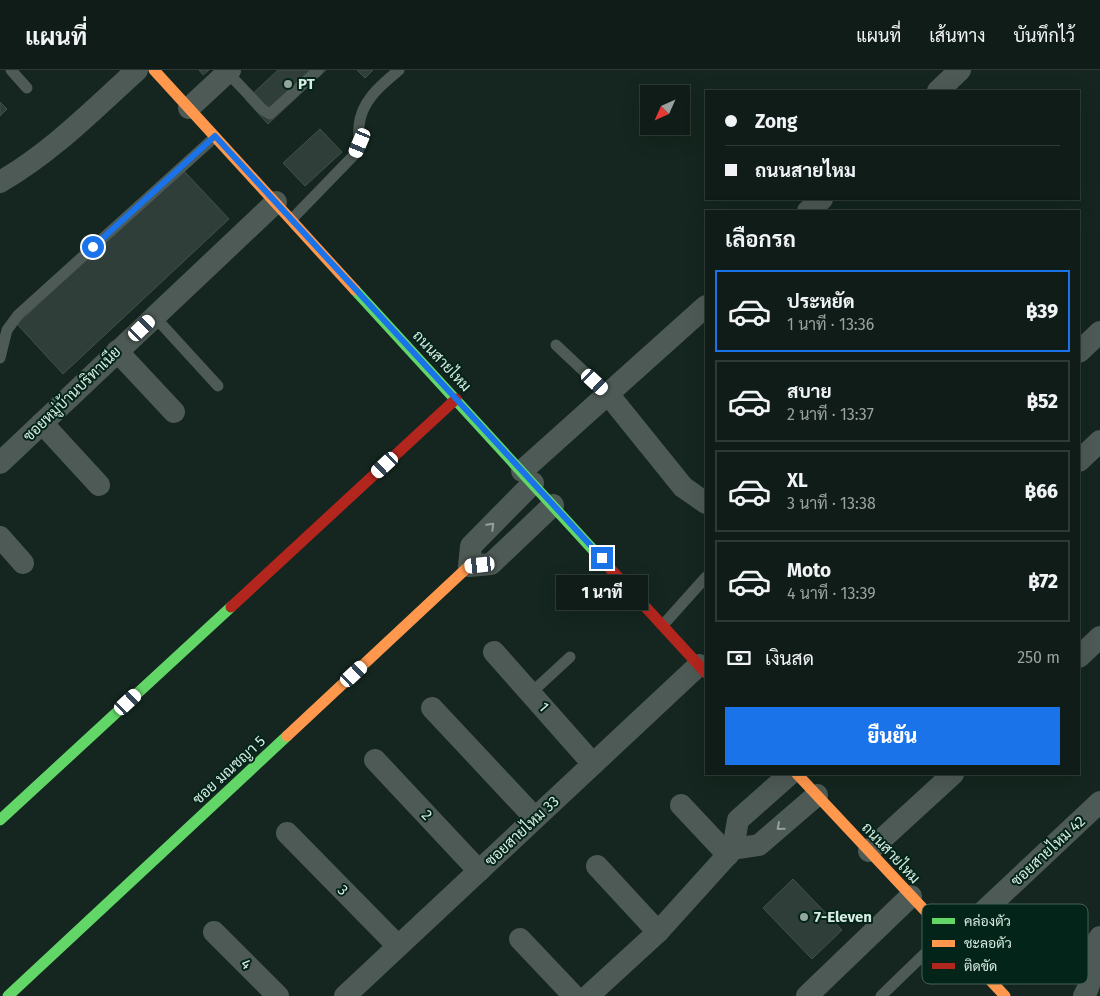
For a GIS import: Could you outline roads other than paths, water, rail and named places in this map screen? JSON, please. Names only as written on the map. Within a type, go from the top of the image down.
[{"type":"street","points":[[0,182],[30,165],[58,143],[137,70]]},
{"type":"street","name":"ถนนสายไหม","points":[[154,70],[702,669]]},
{"type":"street","points":[[939,90],[960,70]]},
{"type":"street","points":[[189,108],[228,71]]},
{"type":"street","points":[[809,210],[821,200]]},
{"type":"street","name":"ซอยหมู่บ้านบริทาเนีย","points":[[0,463],[276,202]]},
{"type":"street","points":[[553,505],[491,564],[470,566],[471,546],[528,477],[608,394],[705,307]]},
{"type":"street","points":[[1080,351],[1100,332]]},
{"type":"street","points":[[117,351],[174,412]]},
{"type":"street","points":[[608,394],[683,487],[705,501]]},
{"type":"street","points":[[0,820],[456,399]]},
{"type":"street","points":[[42,423],[98,486]]},
{"type":"street","points":[[1080,459],[1100,441]]},
{"type":"street","points":[[0,537],[23,563]]},
{"type":"street","name":"ซอย มณชญา 5","points":[[8,996],[470,566]]},
{"type":"street","points":[[1080,656],[1100,637]]},
{"type":"street","name":"1","points":[[494,652],[593,764]]},
{"type":"street","name":"ซอยสายไหม 33","points":[[345,996],[593,764],[702,669]]},
{"type":"street","points":[[432,708],[535,818]]},
{"type":"street","name":"2","points":[[375,760],[479,871]]},
{"type":"street","points":[[588,996],[658,932],[730,852],[738,820],[789,775]]},
{"type":"street","name":"ถนนสายไหม","points":[[798,775],[922,908]]},
{"type":"street","points":[[869,851],[952,775]]},
{"type":"street","points":[[730,852],[759,845],[817,795]]},
{"type":"street","name":"ซอยสายไหม 42","points":[[986,904],[1100,802]]},
{"type":"street","points":[[681,805],[730,852]]},
{"type":"street","name":"3","points":[[287,833],[398,946]]},
{"type":"street","points":[[597,866],[658,932]]},
{"type":"street","points":[[806,996],[911,896]]},
{"type":"street","name":"4","points":[[214,932],[278,996]]},
{"type":"street","points":[[1084,996],[1092,984],[1094,945],[1100,937]]},
{"type":"street","points":[[520,939],[574,996]]},
{"type":"street","name":"ถนนสายไหม","points":[[994,984],[1005,996]]},
{"type":"lane","points":[[11,70],[28,88]]},
{"type":"lane","points":[[228,71],[263,110],[270,114],[318,70]]},
{"type":"lane","points":[[292,220],[356,153],[360,143],[361,113],[367,101],[399,70]]},
{"type":"lane","points":[[0,358],[7,330],[18,315],[215,136]]},
{"type":"lane","points":[[154,316],[218,386]]},
{"type":"lane","points":[[556,345],[608,394]]},
{"type":"lane","points":[[663,625],[705,579]]},
{"type":"lane","points":[[530,692],[570,657]]},
{"type":"lane","points":[[881,996],[922,960]]},
{"type":"place","name":"PT","points":[[288,84]]},
{"type":"place","name":"7-Eleven","points":[[804,917]]}]
